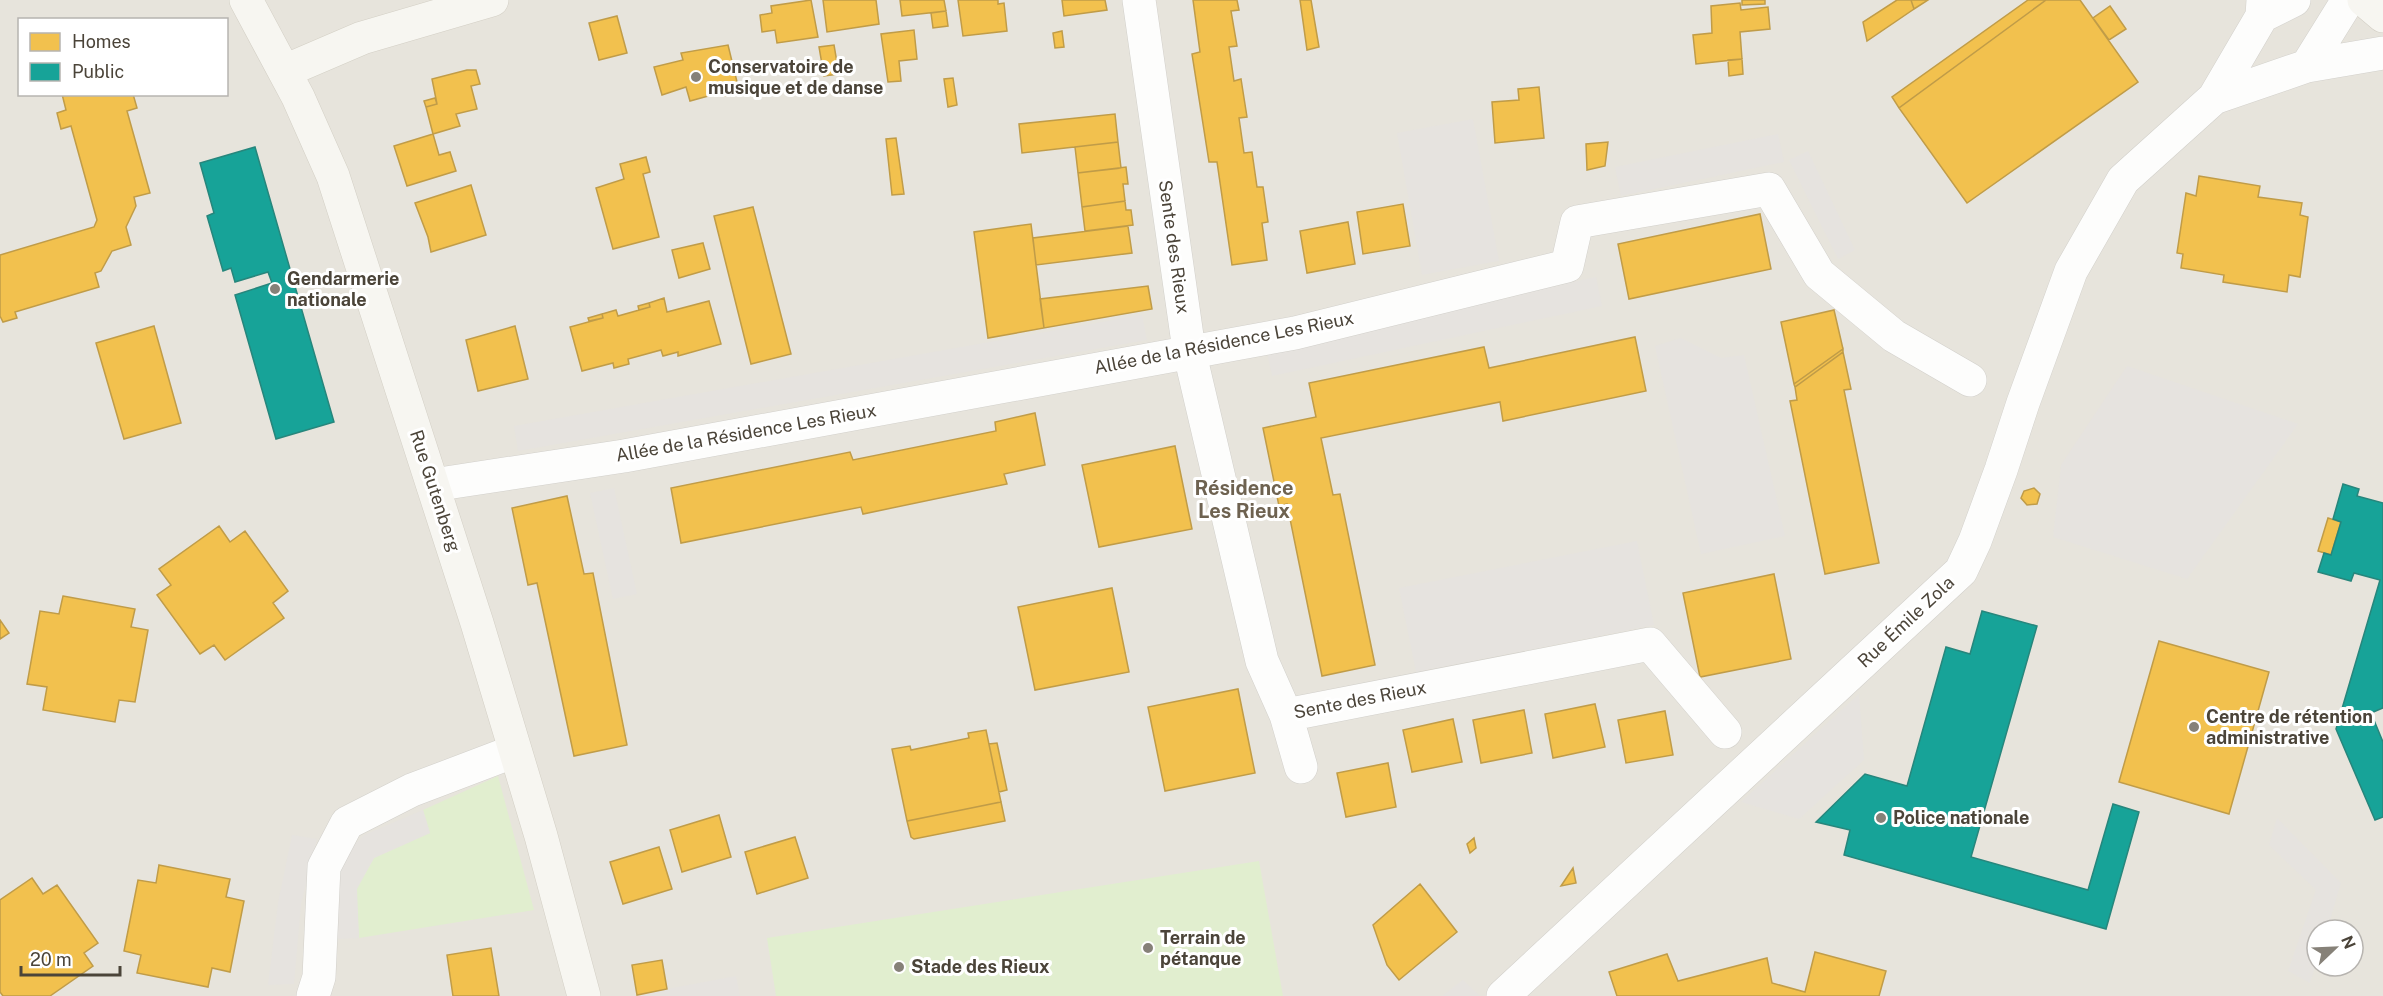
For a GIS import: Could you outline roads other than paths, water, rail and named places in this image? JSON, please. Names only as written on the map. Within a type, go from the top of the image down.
[{"type":"street","name":"Rue Gutenberg","points":[[246,0],[285,71],[318,138],[333,176],[434,485],[541,836],[584,996]]},
{"type":"street","points":[[285,71],[362,38],[492,0]]},
{"type":"street","name":"Sente des Rieux","points":[[1139,0],[1189,350],[1262,661],[1286,715],[1650,644],[1725,732]]},
{"type":"street","points":[[2214,98],[2262,8],[2294,0]]},
{"type":"street","points":[[2307,66],[2348,0]]},
{"type":"street","points":[[2364,0],[2383,16]]},
{"type":"street","points":[[2214,98],[2307,66],[2383,53]]},
{"type":"street","name":"Rue Émile Zola","points":[[1503,996],[1961,571],[1994,491],[2071,271],[2123,180],[2214,98]]},
{"type":"street","name":"Allée de la Résidence Les Rieux","points":[[434,485],[624,456],[1189,350],[1295,333],[1567,266],[1577,222],[1768,189],[1819,274],[1894,336],[1970,380]]},
{"type":"street","points":[[1286,715],[1301,767]]},
{"type":"street","points":[[313,996],[319,976],[324,867],[347,823],[422,786],[515,751]]},
{"type":"place","name":"Conservatoire de musique et de danse","points":[[696,77]]},
{"type":"place","name":"Gendarmerie nationale","points":[[275,289]]},
{"type":"place","name":"Centre de rétention administrative","points":[[2194,727]]},
{"type":"place","name":"Police nationale","points":[[1881,818]]},
{"type":"place","name":"Terrain de pétanque","points":[[1148,948]]},
{"type":"place","name":"Stade des Rieux","points":[[899,967]]},
{"type":"district","name":"Résidence Les Rieux","points":[[1244,500]]}]
